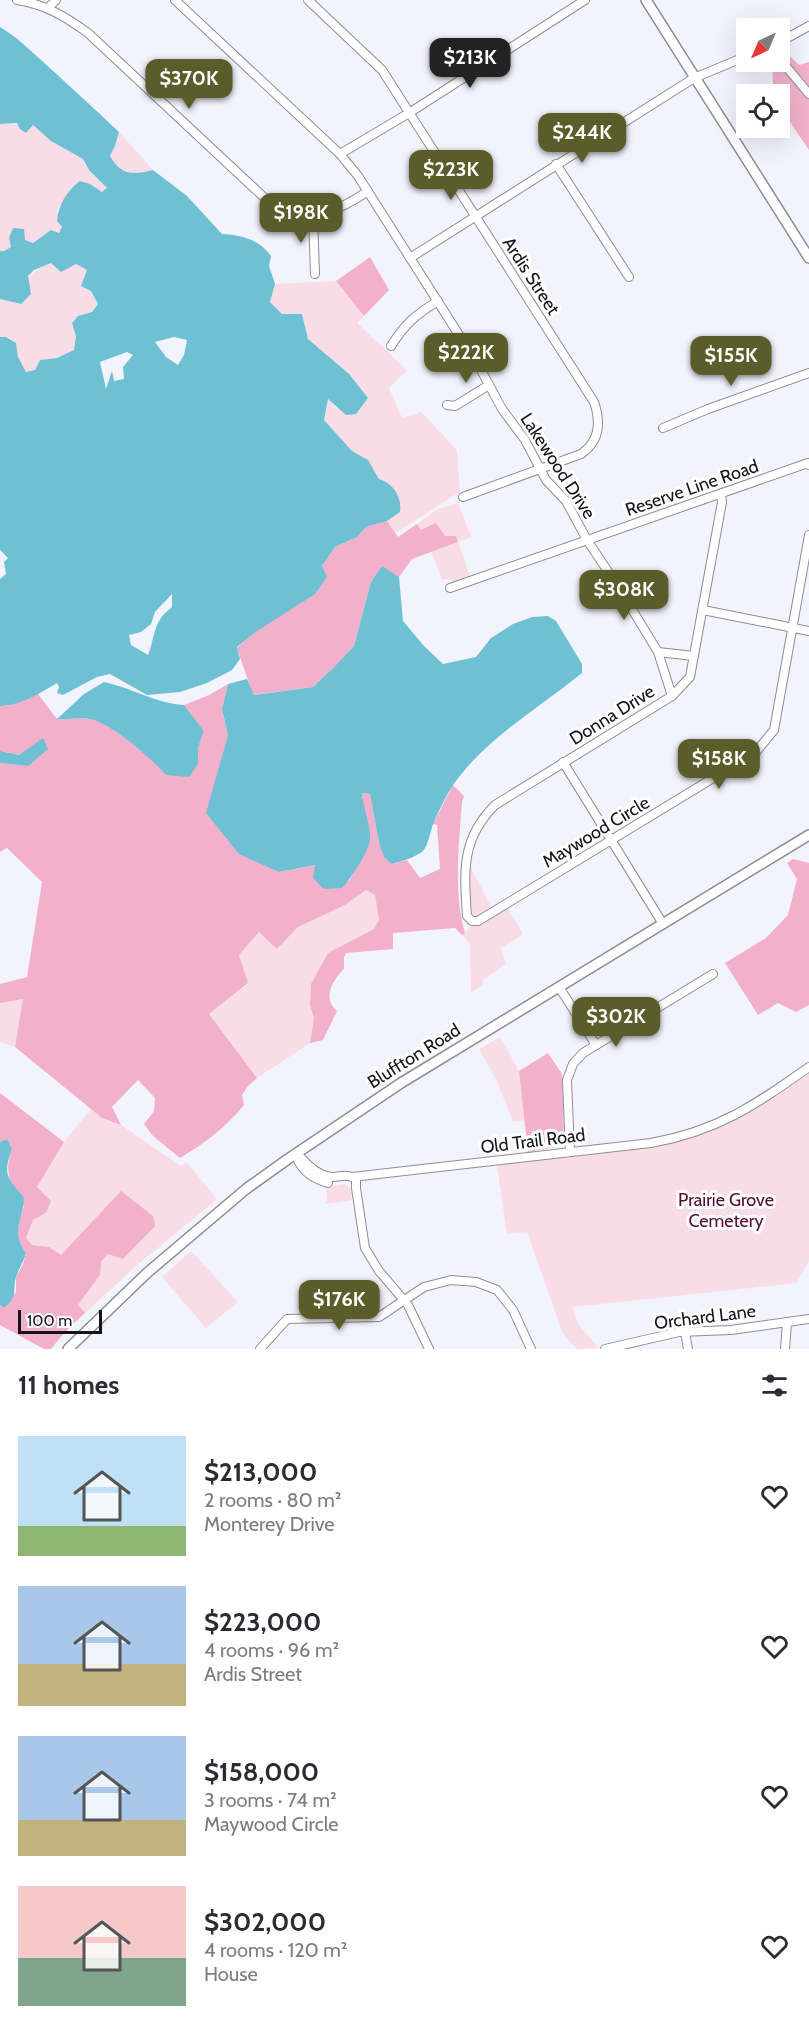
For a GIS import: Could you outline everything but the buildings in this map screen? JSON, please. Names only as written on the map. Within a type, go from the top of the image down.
[{"type":"main road","points":[[646,0],[809,258]]},
{"type":"main road","name":"Bluffton Road","points":[[68,1349],[147,1273],[213,1216],[296,1153],[401,1083],[809,835]]},
{"type":"street","points":[[17,0],[48,8],[69,19],[88,33],[277,207],[295,214],[313,215],[335,211],[368,191]]},
{"type":"street","points":[[48,8],[56,0]]},
{"type":"street","name":"Lakewood Drive","points":[[176,0],[350,165],[438,301],[502,409],[525,440],[550,485],[566,501],[587,540],[658,652],[672,696]]},
{"type":"street","name":"Ardis Street","points":[[308,0],[382,70],[594,402],[599,422],[592,444],[581,454],[541,470]]},
{"type":"street","points":[[340,154],[410,113],[585,0]]},
{"type":"street","points":[[790,36],[809,26]]},
{"type":"street","points":[[410,258],[694,78],[736,61]]},
{"type":"street","points":[[790,70],[809,94]]},
{"type":"street","points":[[556,164],[629,277]]},
{"type":"street","points":[[313,215],[315,273]]},
{"type":"street","points":[[391,346],[407,322],[438,301]]},
{"type":"street","points":[[663,428],[708,409],[809,373]]},
{"type":"street","points":[[447,405],[455,406],[489,385]]},
{"type":"street","name":"Reserve Line Road","points":[[450,588],[808,464]]},
{"type":"street","points":[[463,498],[541,470]]},
{"type":"street","name":"Donna Drive","points":[[472,921],[467,916],[465,861],[476,828],[495,805],[672,696],[690,676],[722,502],[721,494]]},
{"type":"street","name":"Maywood Circle","points":[[472,921],[478,921],[756,752],[774,730],[809,534]]},
{"type":"street","points":[[703,610],[809,631]]},
{"type":"street","points":[[658,652],[694,656]]},
{"type":"street","points":[[563,762],[663,924]]},
{"type":"street","points":[[570,1152],[567,1080],[573,1064],[596,1045],[713,974]]},
{"type":"street","points":[[559,987],[596,1045]]},
{"type":"street","name":"Old Trail Road","points":[[296,1153],[316,1172],[332,1177],[348,1175],[354,1177],[651,1143],[697,1133],[718,1124],[756,1104],[809,1067]]},
{"type":"street","points":[[296,1153],[304,1170],[328,1183]]},
{"type":"street","points":[[354,1177],[365,1248],[379,1271],[408,1305],[429,1349]]},
{"type":"street","points":[[260,1349],[287,1319],[379,1317],[424,1287],[451,1280],[476,1282],[496,1290],[513,1310],[531,1349]]},
{"type":"street","name":"Orchard Lane","points":[[605,1349],[685,1332],[731,1330],[809,1319]]},
{"type":"street","points":[[785,1349],[787,1322]]},
{"type":"street","points":[[685,1332],[688,1349]]},
{"type":"green space","points":[[0,124],[33,125],[51,141],[83,159],[89,170],[107,188],[102,192],[90,184],[71,188],[57,210],[62,227],[59,233],[51,230],[33,243],[25,240],[0,251]]},
{"type":"green space","points":[[119,132],[153,170],[139,173],[128,172],[115,163],[110,156]]},
{"type":"green space","points":[[51,263],[76,264],[87,270],[91,291],[98,304],[92,312],[78,316],[75,350],[57,358],[40,360],[35,370],[26,372],[18,357],[16,343],[6,337],[0,337],[0,299],[21,304],[29,278],[36,270]]},
{"type":"green space","points":[[336,281],[364,316],[357,323],[407,370],[389,388],[402,418],[421,412],[457,450],[460,492],[395,533],[387,521],[400,512],[368,460],[352,451],[324,420],[328,399],[337,409],[349,374],[308,339],[302,314],[282,314],[270,302],[275,284]]},
{"type":"green space","points":[[458,503],[471,537],[458,542],[445,536],[420,530],[417,524],[436,510]]},
{"type":"green space","points":[[458,542],[470,576],[454,582],[442,579],[431,551]]},
{"type":"green space","points":[[469,864],[492,908],[477,917],[470,913]]},
{"type":"green space","points":[[366,890],[375,895],[379,920],[374,929],[328,953],[310,1005],[314,1018],[310,1043],[257,1078],[209,1014],[248,984],[239,955],[259,932],[278,949],[298,927],[345,905]]},
{"type":"green space","points":[[508,909],[523,934],[501,948],[506,964],[483,980],[483,984],[471,993],[470,944],[462,935],[472,926],[482,925]]},
{"type":"green space","points":[[23,999],[15,1047],[0,1042],[0,1003]]},
{"type":"green space","points":[[500,1037],[519,1071],[525,1120],[513,1122],[497,1081],[479,1049]]},
{"type":"green space","name":"Prairie Grove Cemetery","points":[[809,1071],[809,1261],[796,1283],[573,1307],[578,1324],[599,1348],[577,1349],[563,1334],[527,1232],[507,1234],[497,1165],[668,1143],[688,1137],[742,1114]]},
{"type":"green space","points":[[91,1109],[102,1118],[121,1125],[181,1166],[186,1162],[217,1199],[135,1267],[85,1313],[78,1305],[100,1275],[101,1262],[108,1254],[121,1192],[61,1256],[49,1247],[32,1245],[26,1238],[33,1220],[46,1213],[37,1187],[64,1142]]},
{"type":"green space","points":[[346,1184],[350,1188],[352,1200],[325,1204],[326,1187]]},
{"type":"green space","points":[[191,1251],[238,1302],[206,1328],[162,1277]]},
{"type":"shaded area","points":[[790,56],[799,65],[809,62],[809,150],[790,121],[790,84],[773,84],[772,72],[790,72]]},
{"type":"shaded area","points":[[370,257],[389,290],[364,316],[336,281]]},
{"type":"shaded area","points":[[387,521],[398,537],[417,524],[421,530],[436,523],[445,536],[456,536],[458,542],[412,559],[399,577],[382,567],[371,582],[354,646],[313,687],[253,695],[237,648],[322,566],[335,547],[357,537],[366,527]]},
{"type":"shaded area","points":[[228,684],[222,709],[228,735],[218,772],[279,872],[316,865],[349,881],[368,847],[362,793],[370,794],[379,843],[392,864],[407,860],[420,878],[440,869],[437,825],[433,824],[453,785],[464,796],[458,885],[465,933],[462,935],[455,928],[393,933],[393,949],[346,953],[344,969],[333,984],[329,995],[337,1011],[323,1040],[310,1043],[314,1018],[310,1005],[311,984],[328,953],[374,929],[379,920],[375,895],[366,890],[345,905],[298,927],[277,949],[259,932],[239,955],[248,983],[209,1014],[257,1078],[242,1095],[244,1105],[230,1121],[206,1141],[180,1158],[153,1136],[144,1124],[154,1111],[155,1098],[138,1080],[112,1107],[121,1125],[102,1118],[15,1047],[23,999],[0,1003],[0,984],[27,977],[42,882],[7,848],[0,852],[0,763],[28,766],[43,739],[19,755],[0,751],[0,706],[6,706],[38,694],[57,719],[90,719],[109,727],[151,759],[166,775],[198,764],[198,748],[204,731],[184,705]]},
{"type":"shaded area","points":[[793,859],[809,863],[809,1005],[796,1012],[778,1003],[758,1015],[725,963],[766,938],[788,915],[797,879],[787,863]]},
{"type":"shaded area","points":[[548,1053],[562,1074],[564,1141],[561,1146],[528,1152],[519,1071]]},
{"type":"shaded area","points":[[0,1093],[64,1142],[37,1187],[51,1201],[46,1213],[33,1220],[26,1238],[32,1245],[49,1247],[61,1255],[121,1191],[153,1216],[155,1226],[123,1259],[108,1254],[101,1262],[100,1275],[78,1305],[85,1313],[51,1349],[44,1349],[0,1325],[0,1305],[3,1308],[16,1292],[16,1277],[26,1253],[18,1236],[24,1206],[8,1173],[12,1149],[7,1139],[0,1142]]},
{"type":"water","points":[[0,27],[25,46],[119,132],[110,156],[123,171],[139,173],[153,170],[187,196],[222,234],[249,239],[266,250],[271,256],[269,266],[275,284],[270,302],[282,314],[302,314],[308,339],[349,374],[368,398],[356,414],[346,415],[328,399],[324,420],[352,451],[368,460],[379,479],[393,488],[400,501],[400,512],[387,521],[366,527],[357,537],[335,547],[322,566],[327,577],[315,594],[254,633],[237,647],[240,659],[232,670],[207,683],[180,692],[147,695],[110,674],[97,677],[63,695],[57,693],[59,687],[57,683],[37,695],[0,706],[0,579],[6,574],[4,562],[8,558],[0,550],[0,337],[6,337],[16,343],[18,357],[26,372],[35,370],[40,360],[57,358],[74,350],[76,336],[72,323],[78,316],[92,312],[98,304],[91,291],[81,286],[87,270],[76,264],[61,272],[51,263],[34,270],[28,276],[31,294],[21,304],[0,299],[0,251],[11,247],[9,238],[13,228],[24,229],[25,240],[33,243],[51,230],[59,233],[62,227],[57,221],[61,204],[71,189],[80,181],[102,192],[107,188],[89,170],[83,159],[51,141],[33,125],[26,133],[17,123],[0,124]],"holes":[[[174,337],[187,340],[184,355],[178,365],[166,357],[155,342]],[[127,352],[133,355],[123,367],[124,379],[114,381],[112,371],[106,389],[100,362]],[[172,594],[172,607],[158,622],[148,655],[131,645],[129,635],[141,632],[151,624],[155,612]]]},
{"type":"water","points":[[382,566],[399,577],[403,621],[443,664],[476,657],[491,638],[513,624],[532,617],[548,616],[556,621],[582,664],[582,673],[497,738],[466,768],[440,808],[426,846],[419,854],[392,864],[384,857],[379,843],[370,794],[362,793],[369,828],[369,845],[359,865],[342,888],[324,889],[313,878],[315,865],[279,872],[239,854],[206,813],[228,735],[222,709],[228,684],[247,679],[254,695],[313,687],[354,646],[371,582]]},
{"type":"water","points":[[104,682],[173,704],[184,705],[204,731],[198,748],[198,764],[189,777],[166,775],[131,742],[100,722],[86,718],[57,719],[84,694]]},
{"type":"water","points":[[43,738],[48,749],[28,766],[0,763],[0,751],[19,755]]},
{"type":"water","points":[[7,1139],[12,1149],[7,1165],[8,1176],[24,1198],[18,1232],[21,1245],[26,1253],[16,1277],[13,1297],[3,1308],[0,1305],[0,1142]]}]
